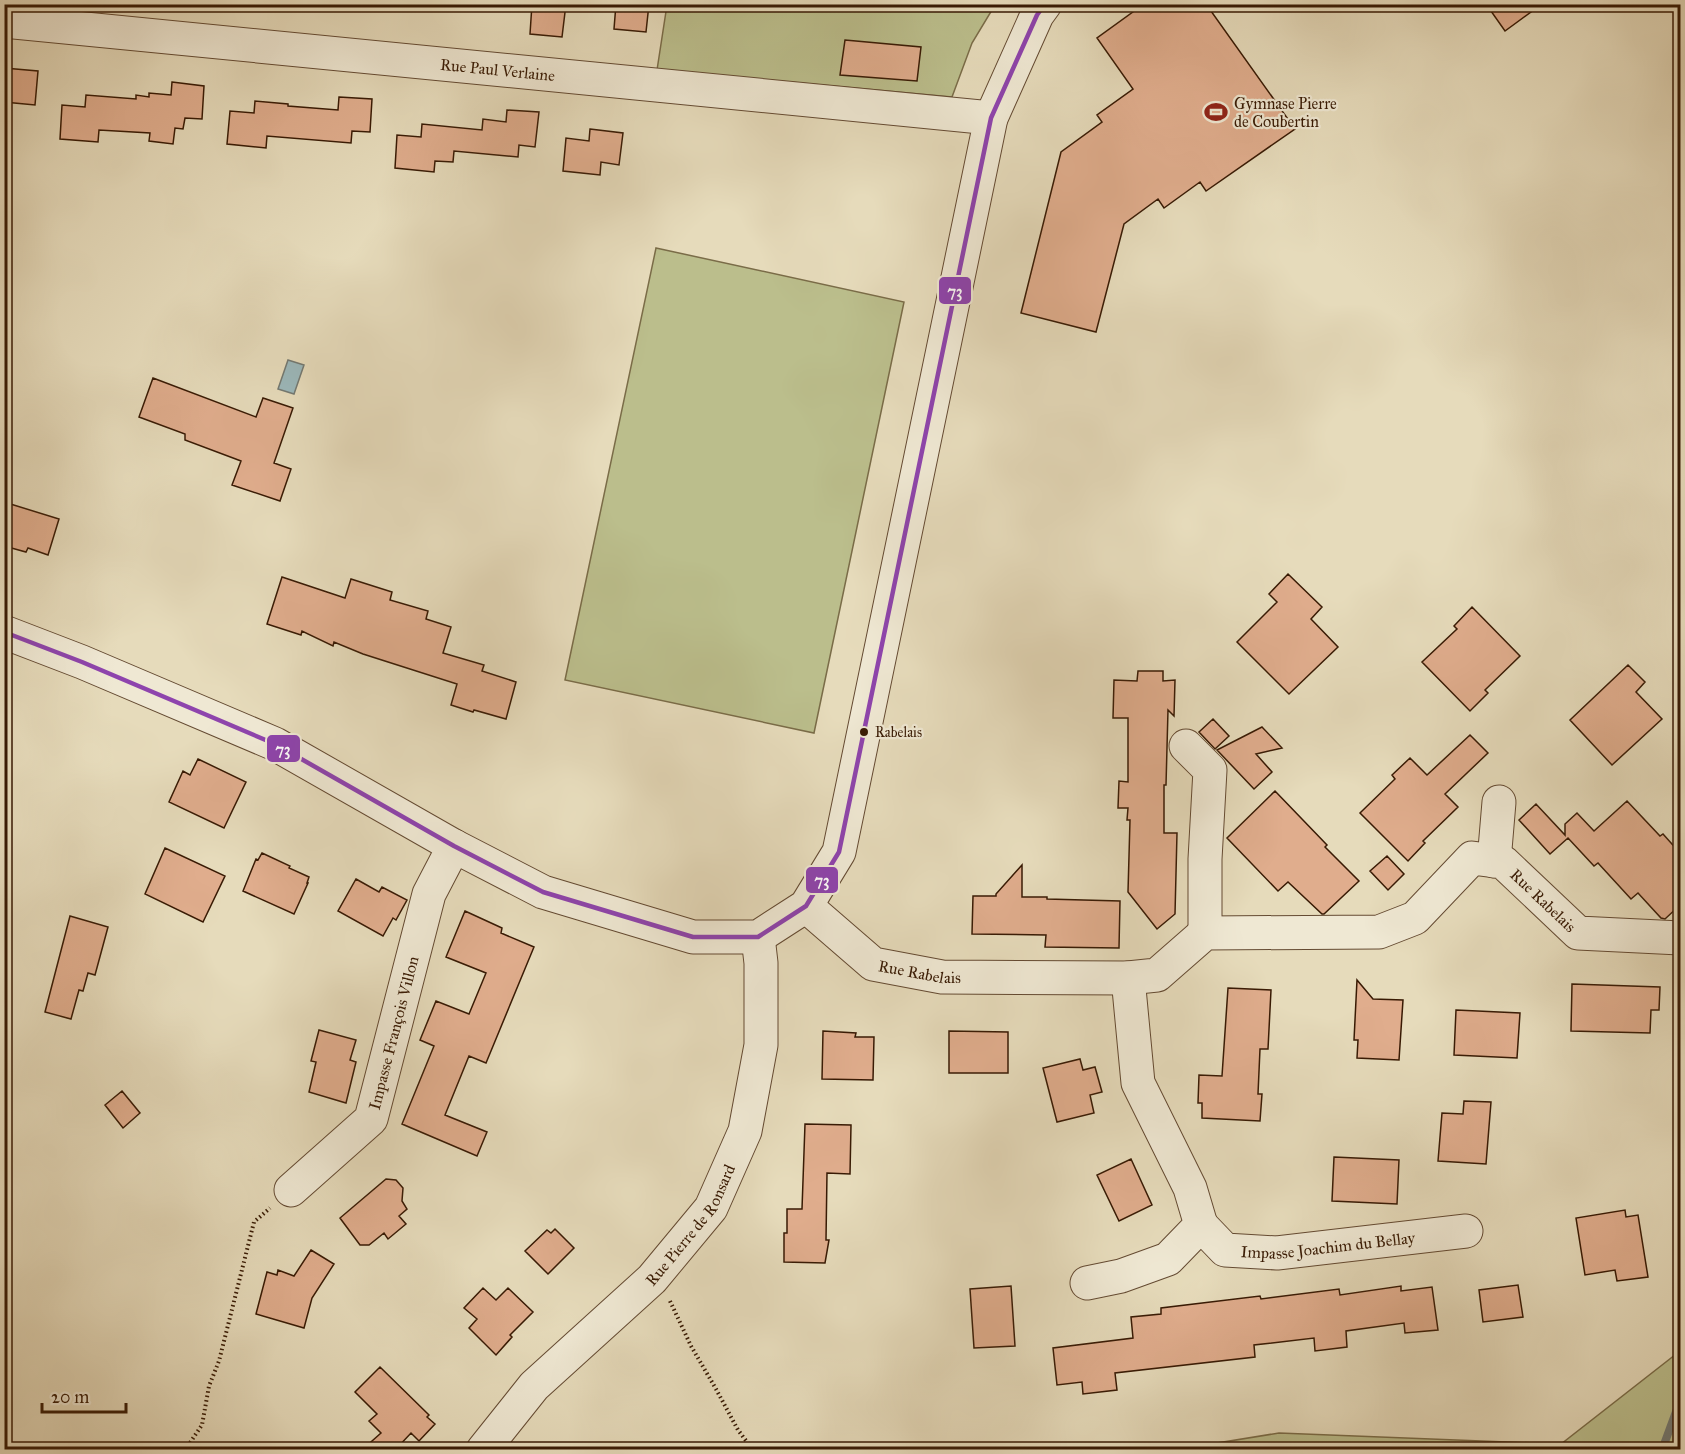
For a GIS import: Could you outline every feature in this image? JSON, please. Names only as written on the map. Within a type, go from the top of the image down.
[{"type":"street","points":[[4,632],[82,662],[275,744],[454,846],[543,892],[693,938],[758,937],[806,906],[839,852],[992,118],[1037,15],[1045,4]]},
{"type":"street","name":"Rue Paul Verlaine","points":[[4,21],[992,118]]},
{"type":"street","points":[[1186,746],[1210,770],[1205,859],[1205,933]]},
{"type":"street","points":[[1494,861],[1499,802]]},
{"type":"street","name":"Impasse François Villon","points":[[291,1190],[371,1119],[429,894],[454,846]]},
{"type":"street","name":"Rue Rabelais","points":[[806,906],[873,964],[942,977],[1128,978],[1157,975],[1205,933],[1379,932],[1415,918],[1472,858],[1503,862],[1578,933],[1680,938]]},
{"type":"street","name":"Rue Pierre de Ronsard","points":[[483,1449],[534,1386],[657,1273],[711,1208],[745,1131],[761,1045],[761,963],[758,937]]},
{"type":"street","points":[[1087,1283],[1121,1276],[1168,1259],[1200,1226],[1190,1188],[1138,1083],[1128,978]]},
{"type":"street","name":"Impasse Joachim du Bellay","points":[[1200,1226],[1225,1250],[1277,1253],[1466,1231]]},
{"type":"path","points":[[185,1449],[202,1425],[209,1386],[219,1361],[254,1222],[291,1190]]},
{"type":"path","points":[[657,1273],[692,1346],[738,1430],[753,1449]]},
{"type":"green space","points":[[667,5],[995,5],[972,43],[952,97],[657,70]]},
{"type":"green space","points":[[656,248],[904,302],[814,733],[565,680]]},
{"type":"green space","points":[[1680,1351],[1680,1449],[1180,1449],[1279,1433],[1561,1444]]},
{"type":"water","points":[[288,360],[304,365],[294,394],[278,389]]},
{"type":"building","points":[[532,4],[566,4],[562,37],[530,34]]},
{"type":"building","points":[[616,4],[649,4],[646,32],[614,29]]},
{"type":"building","points":[[1144,4],[1206,4],[1295,129],[1206,191],[1200,182],[1164,208],[1158,199],[1124,224],[1096,332],[1021,313],[1061,152],[1102,122],[1097,115],[1133,89],[1097,38]]},
{"type":"building","points":[[1486,4],[1542,4],[1505,31]]},
{"type":"building","points":[[845,40],[921,47],[917,81],[840,75]]},
{"type":"building","points":[[4,68],[38,71],[35,105],[4,102]]},
{"type":"building","points":[[172,82],[204,86],[202,119],[185,118],[183,129],[175,128],[173,144],[149,141],[150,133],[99,130],[98,142],[60,139],[62,105],[85,107],[86,95],[136,99],[136,95],[149,97],[149,93],[171,95]]},
{"type":"building","points":[[339,97],[372,99],[370,132],[352,131],[351,143],[267,136],[266,148],[227,144],[230,111],[254,113],[255,101],[338,110]]},
{"type":"building","points":[[507,110],[539,112],[535,147],[519,145],[518,157],[454,151],[453,162],[435,161],[434,172],[395,168],[397,135],[421,137],[422,124],[482,130],[483,119],[506,122]]},
{"type":"building","points":[[590,129],[623,133],[619,165],[601,162],[600,175],[563,171],[566,138],[589,141]]},
{"type":"building","points":[[153,378],[256,417],[263,398],[293,408],[274,463],[291,469],[280,501],[232,485],[241,461],[185,440],[185,434],[139,417]]},
{"type":"building","points":[[4,502],[59,519],[48,555],[28,548],[26,552],[4,546]]},
{"type":"building","points":[[1288,574],[1322,607],[1311,619],[1338,647],[1289,694],[1237,642],[1277,602],[1269,594]]},
{"type":"building","points":[[282,577],[345,598],[351,579],[392,592],[390,600],[428,611],[426,619],[451,627],[443,653],[484,665],[482,671],[516,682],[506,719],[451,705],[457,684],[363,654],[334,642],[333,646],[302,631],[301,635],[267,624]]},
{"type":"building","points":[[1472,607],[1520,656],[1485,690],[1488,693],[1470,711],[1422,662],[1457,629],[1454,626]]},
{"type":"building","points":[[1628,665],[1645,682],[1636,692],[1662,719],[1612,765],[1570,720]]},
{"type":"building","points":[[1138,671],[1163,671],[1163,681],[1175,680],[1174,716],[1168,710],[1164,833],[1177,833],[1175,914],[1157,929],[1128,892],[1130,820],[1127,820],[1128,808],[1118,808],[1119,781],[1128,782],[1128,718],[1113,718],[1114,680],[1137,681]]},
{"type":"building","points":[[1213,719],[1229,736],[1215,749],[1199,732]]},
{"type":"building","points":[[1262,727],[1282,748],[1256,754],[1272,772],[1254,789],[1217,750]]},
{"type":"building","points":[[1470,735],[1488,753],[1445,794],[1458,807],[1423,841],[1425,843],[1408,861],[1360,813],[1395,779],[1392,775],[1410,758],[1427,775]]},
{"type":"building","points":[[198,759],[246,782],[224,828],[169,802],[183,771],[190,775]]},
{"type":"building","points":[[1275,791],[1359,881],[1324,914],[1288,882],[1278,891],[1227,838]]},
{"type":"building","points":[[1627,801],[1660,836],[1663,834],[1680,853],[1680,905],[1665,919],[1661,918],[1638,893],[1631,899],[1598,863],[1594,866],[1568,838],[1550,854],[1519,820],[1536,804],[1565,835],[1565,824],[1577,813],[1594,831]]},
{"type":"building","points":[[165,848],[225,876],[203,922],[145,894]]},
{"type":"building","points":[[262,853],[309,877],[294,914],[243,891],[256,859],[258,860]]},
{"type":"building","points":[[1387,856],[1404,874],[1388,890],[1370,871]]},
{"type":"building","points":[[1022,865],[1022,897],[1120,901],[1119,948],[1045,947],[1046,935],[972,934],[973,896],[996,896]]},
{"type":"building","points":[[356,879],[379,892],[382,887],[407,900],[396,920],[393,918],[383,936],[338,911]]},
{"type":"building","points":[[465,911],[502,928],[501,933],[534,947],[486,1063],[469,1056],[445,1115],[487,1132],[477,1156],[402,1124],[434,1046],[420,1040],[436,1001],[469,1014],[486,973],[446,957]]},
{"type":"building","points":[[70,916],[108,927],[95,975],[88,973],[83,991],[79,990],[71,1019],[45,1012]]},
{"type":"building","points":[[1357,980],[1373,999],[1403,1000],[1399,1060],[1357,1058],[1358,1040],[1354,1040]]},
{"type":"building","points":[[1572,984],[1660,987],[1659,1010],[1651,1010],[1650,1033],[1571,1031]]},
{"type":"building","points":[[1228,988],[1271,990],[1268,1049],[1260,1049],[1258,1094],[1262,1094],[1260,1121],[1202,1118],[1202,1103],[1198,1103],[1199,1075],[1222,1076]]},
{"type":"building","points":[[1456,1010],[1520,1013],[1517,1058],[1454,1055]]},
{"type":"building","points":[[319,1030],[356,1040],[350,1060],[356,1062],[346,1103],[309,1092],[316,1062],[311,1061]]},
{"type":"building","points":[[823,1031],[856,1033],[855,1037],[874,1037],[873,1080],[822,1079]]},
{"type":"building","points":[[949,1031],[1008,1032],[1008,1073],[949,1073]]},
{"type":"building","points":[[1080,1059],[1083,1070],[1095,1067],[1102,1092],[1090,1095],[1094,1113],[1057,1122],[1043,1068]]},
{"type":"building","points":[[122,1091],[140,1113],[123,1128],[105,1105]]},
{"type":"building","points":[[1464,1101],[1491,1102],[1486,1164],[1438,1161],[1442,1113],[1463,1114]]},
{"type":"building","points":[[805,1124],[851,1125],[850,1174],[827,1173],[826,1240],[829,1240],[825,1263],[784,1262],[787,1209],[802,1209]]},
{"type":"building","points":[[1334,1157],[1399,1160],[1397,1204],[1332,1201]]},
{"type":"building","points":[[1131,1159],[1152,1205],[1119,1221],[1097,1175]]},
{"type":"building","points":[[386,1179],[396,1180],[403,1188],[402,1201],[407,1209],[399,1216],[406,1224],[388,1239],[384,1233],[369,1245],[360,1245],[340,1218]]},
{"type":"building","points":[[1625,1210],[1626,1217],[1638,1215],[1648,1277],[1617,1281],[1615,1270],[1585,1275],[1576,1218]]},
{"type":"building","points":[[555,1229],[574,1248],[548,1274],[525,1251],[547,1230],[551,1233]]},
{"type":"building","points":[[311,1250],[334,1264],[312,1298],[304,1328],[256,1314],[267,1272],[277,1275],[278,1270],[294,1276]]},
{"type":"building","points":[[1518,1285],[1523,1317],[1483,1322],[1479,1290]]},
{"type":"building","points":[[1011,1286],[1015,1346],[974,1348],[970,1289]]},
{"type":"building","points":[[1401,1286],[1401,1291],[1432,1287],[1438,1330],[1405,1333],[1404,1323],[1346,1331],[1347,1347],[1315,1351],[1314,1338],[1254,1345],[1255,1357],[1115,1373],[1117,1390],[1083,1394],[1082,1382],[1057,1385],[1053,1348],[1133,1338],[1131,1317],[1161,1314],[1161,1308],[1339,1289],[1340,1295]]},
{"type":"building","points":[[483,1288],[496,1300],[508,1288],[533,1312],[510,1335],[512,1337],[496,1355],[469,1328],[477,1319],[464,1308]]},
{"type":"building","points":[[380,1367],[429,1415],[427,1417],[435,1424],[419,1441],[411,1433],[396,1449],[363,1449],[381,1433],[369,1421],[377,1414],[355,1392]]},
{"type":"waterway","points":[[1662,1450],[1680,1401]]},
{"type":"transit line","name":"73","points":[[4,632],[82,662],[275,744],[454,846],[543,892],[693,937],[758,937],[806,906],[839,852],[991,118],[1037,15],[1045,4]]},
{"type":"place","name":"Gymnase Pierre de Coubertin","points":[[1216,112]]},
{"type":"place","name":"Rabelais","points":[[864,732]]}]
